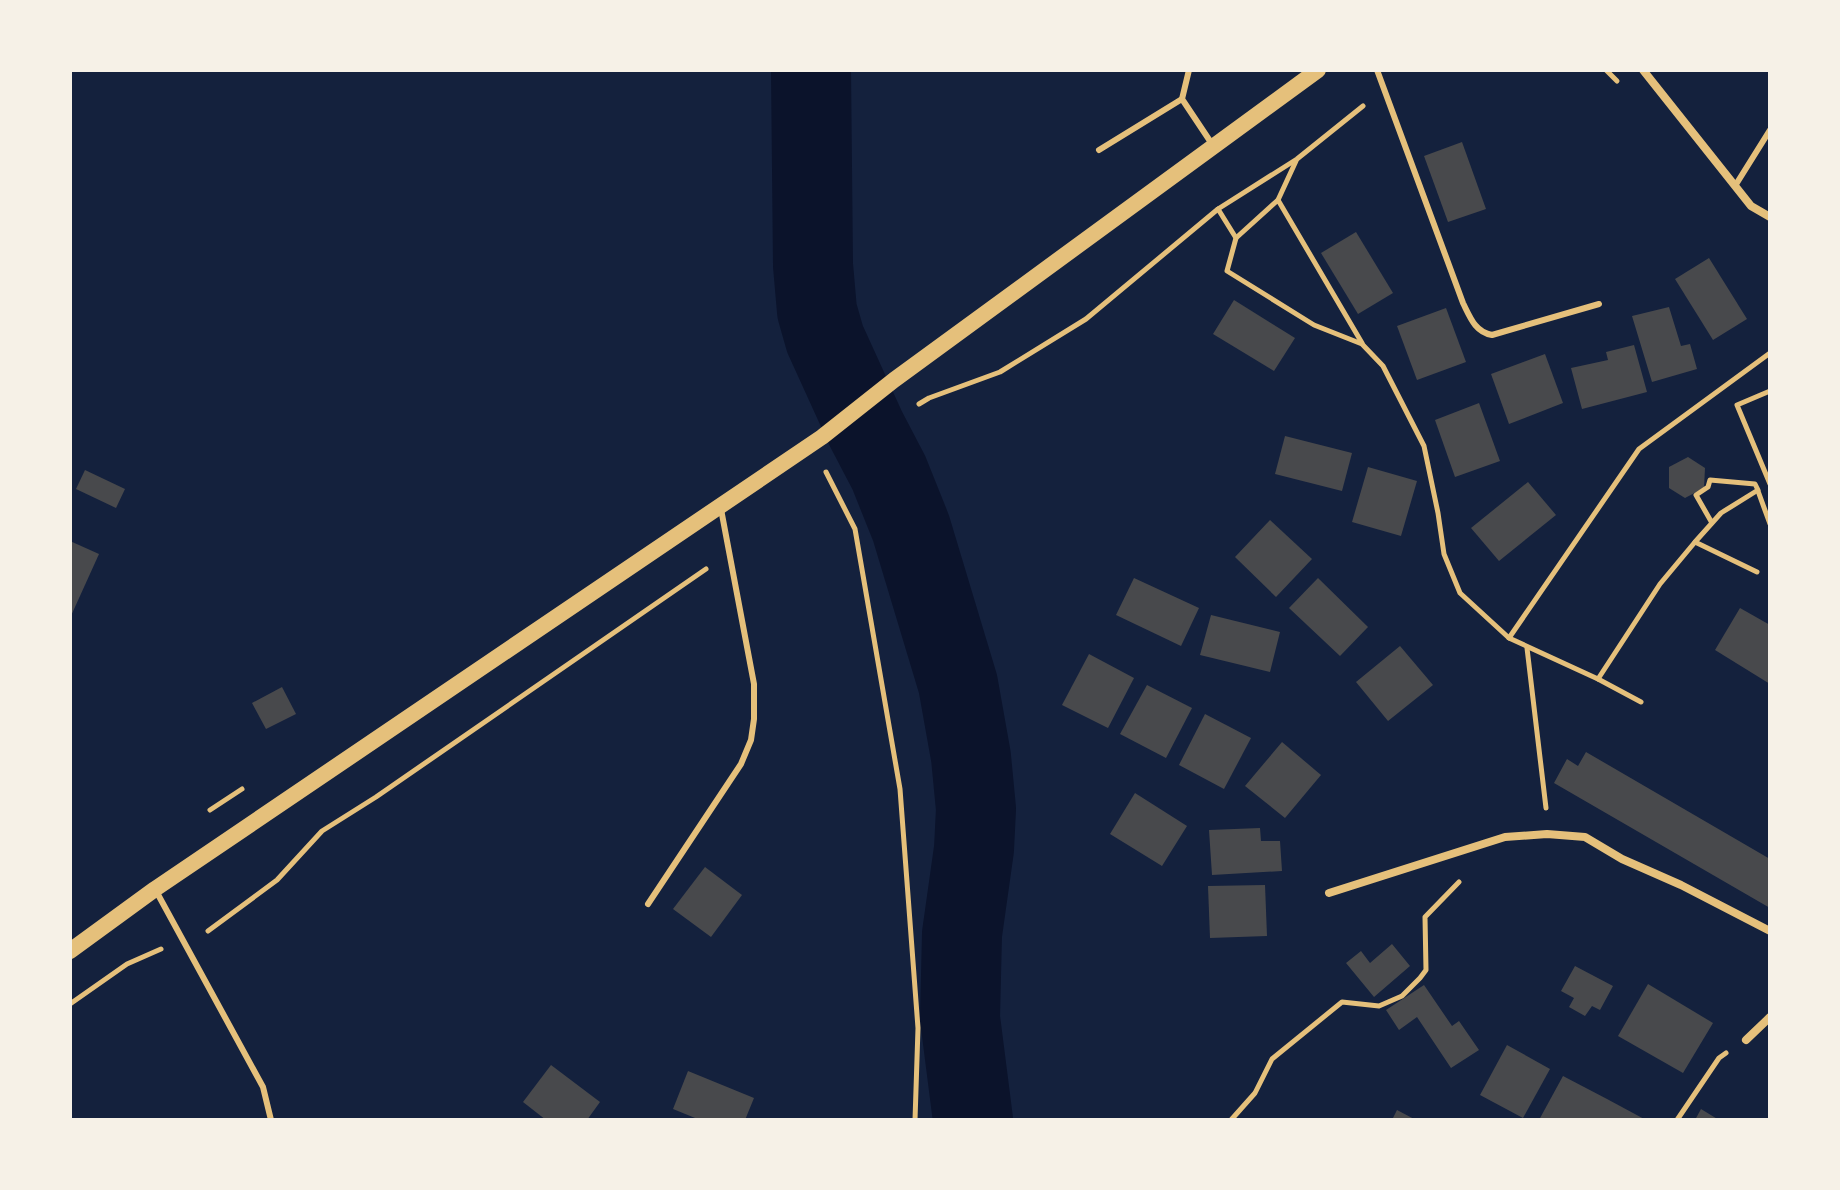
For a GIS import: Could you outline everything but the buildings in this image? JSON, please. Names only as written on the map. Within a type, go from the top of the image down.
[{"type":"main road","points":[[70,951],[155,889],[822,437],[894,380],[1318,70]]},
{"type":"street","points":[[1643,70],[1751,206],[1770,217]]},
{"type":"street","points":[[1329,893],[1505,837],[1547,834],[1585,837],[1622,859],[1681,885],[1770,931]]},
{"type":"street","points":[[1746,1040],[1770,1017]]},
{"type":"lane","points":[[1099,150],[1182,99],[1189,70]]},
{"type":"lane","points":[[1377,70],[1463,303],[1476,328],[1483,334],[1492,335],[1599,304]]},
{"type":"lane","points":[[1182,99],[1214,147]]},
{"type":"lane","points":[[1735,186],[1770,130]]},
{"type":"lane","points":[[648,904],[741,764],[751,740],[754,684],[720,505]]},
{"type":"lane","points":[[155,889],[263,1087],[271,1120]]},
{"type":"path","points":[[915,407],[929,398],[1000,372],[1086,319],[1218,209],[1297,159],[1384,89]]},
{"type":"path","points":[[1297,159],[1278,200],[1236,238],[1227,271],[1314,325],[1362,344]]},
{"type":"path","points":[[1278,200],[1362,344],[1383,366],[1424,446],[1444,554],[1460,593],[1509,638],[1641,702]]},
{"type":"path","points":[[1218,209],[1236,238]]},
{"type":"path","points":[[1509,638],[1639,449],[1770,353]]},
{"type":"path","points":[[1770,391],[1737,405],[1770,484]]},
{"type":"path","points":[[813,480],[833,465]]},
{"type":"path","points":[[826,471],[855,529],[900,789],[918,1028],[915,1120]]},
{"type":"path","points":[[1712,523],[1696,495],[1708,487],[1710,480],[1755,484],[1770,524]]},
{"type":"path","points":[[1598,679],[1660,584],[1695,542],[1721,513],[1758,490]]},
{"type":"path","points":[[70,1004],[127,964],[209,930],[277,880],[322,831],[703,572],[727,542]]},
{"type":"path","points":[[1695,542],[1757,572]]},
{"type":"path","points":[[1527,647],[1546,790],[1547,834]]},
{"type":"path","points":[[1231,1120],[1255,1093],[1272,1059],[1342,1002],[1379,1006],[1402,996],[1420,978],[1426,970],[1425,917],[1462,879]]},
{"type":"path","points":[[1677,1120],[1719,1058],[1746,1040]]},
{"type":"water","points":[[785,70],[840,70],[839,186],[848,345],[842,374],[830,380],[816,380],[797,352],[790,277]]},
{"type":"waterway","points":[[811,70],[813,265],[817,311],[825,339],[889,473],[911,528],[958,684],[971,757],[976,809],[974,849],[962,934],[960,1018],[973,1120]]}]
